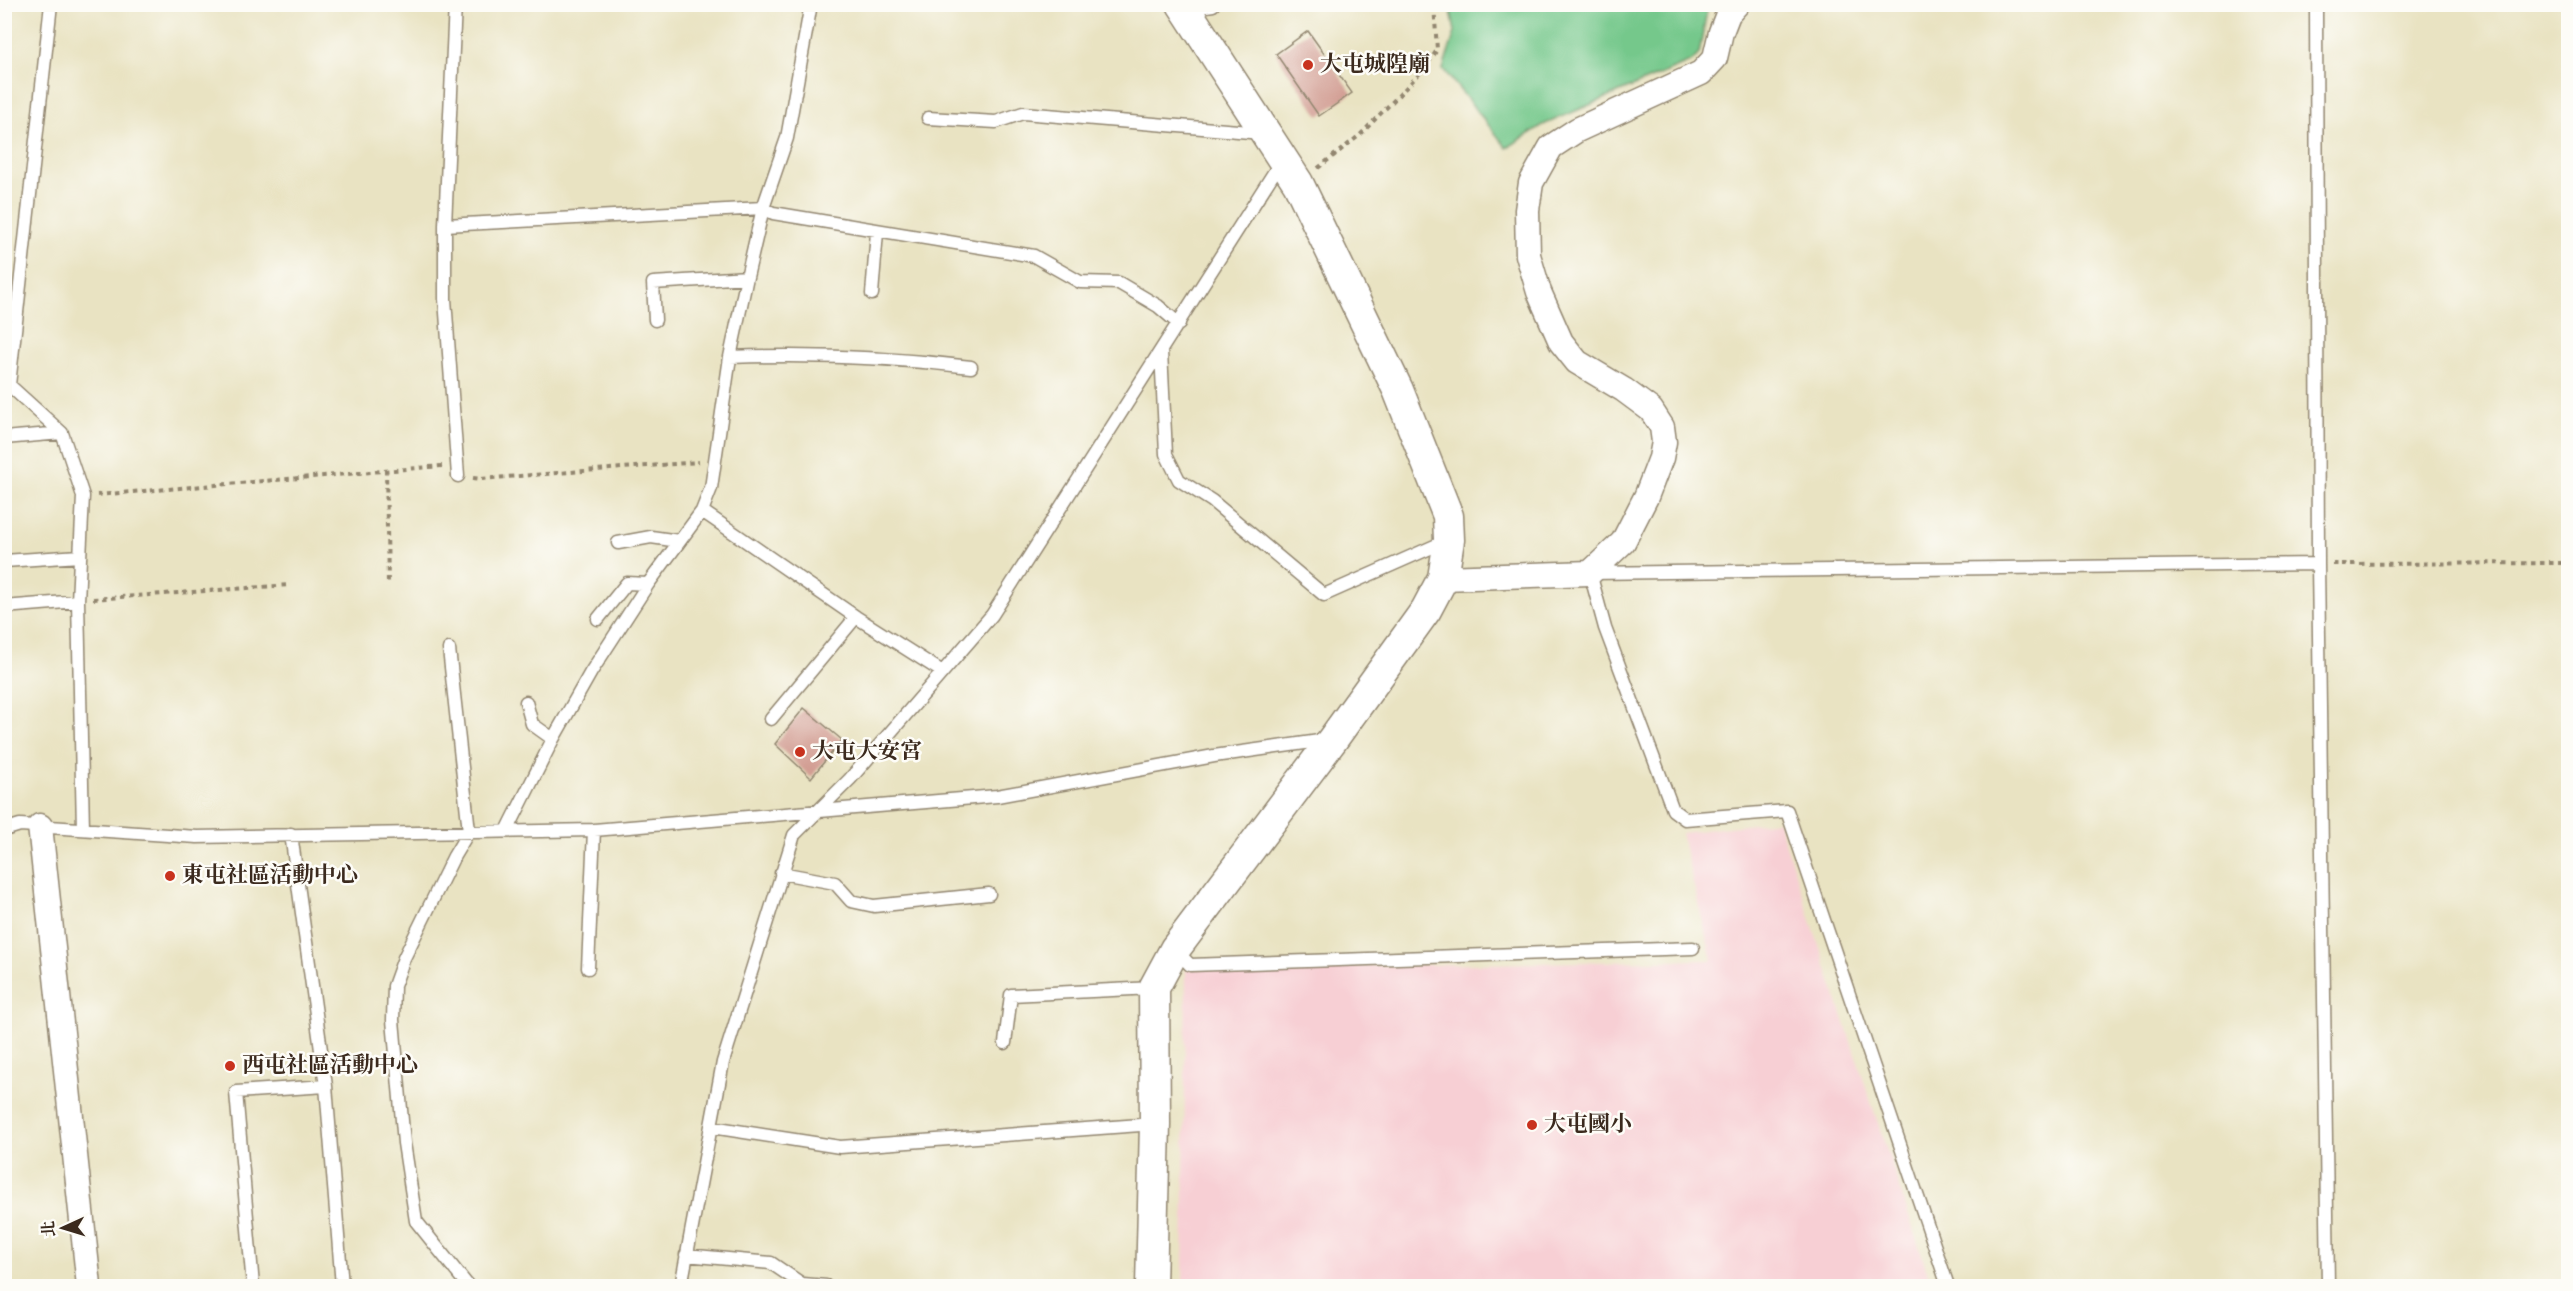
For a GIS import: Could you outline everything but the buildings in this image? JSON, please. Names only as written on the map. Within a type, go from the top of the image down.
[{"type":"street","points":[[1443,578],[1590,573],[1623,542],[1642,505],[1661,458],[1664,442],[1662,427],[1651,410],[1624,390],[1577,362],[1561,342],[1539,292],[1528,255],[1527,210],[1531,183],[1551,147],[1577,130],[1701,73],[1715,58],[1720,32],[1728,14],[1737,4]]},
{"type":"street","points":[[1151,1287],[1155,1124],[1154,987],[1175,949],[1333,739],[1426,610],[1443,578],[1449,540],[1448,516],[1398,390],[1291,171],[1266,133],[1194,6]]},
{"type":"street","points":[[40,826],[89,1287]]},
{"type":"lane","points":[[51,4],[9,385],[62,433],[83,496],[78,601],[83,829]]},
{"type":"lane","points":[[455,4],[445,298],[458,476]]},
{"type":"lane","points":[[507,831],[553,739],[591,672],[648,584],[702,511],[711,488],[723,418],[730,357],[763,208],[787,138],[811,4]]},
{"type":"lane","points":[[2316,4],[2318,564],[2328,1287]]},
{"type":"lane","points":[[928,118],[996,122],[1023,113],[1266,133]]},
{"type":"lane","points":[[681,1287],[723,1062],[794,835],[849,779],[992,615],[1179,324],[1291,171]]},
{"type":"lane","points":[[446,225],[763,208],[773,213],[877,232],[1034,256],[1080,282],[1119,283],[1158,306],[1179,324]]},
{"type":"lane","points":[[872,294],[877,232]]},
{"type":"lane","points":[[655,320],[653,283],[747,278]]},
{"type":"lane","points":[[1161,351],[1166,454],[1179,480],[1212,501],[1324,595],[1449,540]]},
{"type":"lane","points":[[730,357],[782,355],[907,359],[971,367]]},
{"type":"lane","points":[[4,438],[62,433]]},
{"type":"lane","points":[[702,511],[856,617],[941,671]]},
{"type":"lane","points":[[618,543],[651,537],[679,541]]},
{"type":"lane","points":[[4,561],[80,556]]},
{"type":"lane","points":[[1948,1287],[1787,811],[1685,819],[1672,810],[1605,628],[1590,573],[2318,564]]},
{"type":"lane","points":[[598,619],[627,583],[648,584]]},
{"type":"lane","points":[[4,607],[78,601]]},
{"type":"lane","points":[[771,719],[856,617]]},
{"type":"lane","points":[[449,649],[469,831],[454,856],[404,958],[394,986],[393,1020],[404,1143],[416,1221],[468,1287]]},
{"type":"lane","points":[[526,702],[531,724],[553,739]]},
{"type":"lane","points":[[4,830],[20,825],[197,837],[594,830],[813,814],[997,796],[1214,756],[1333,739]]},
{"type":"lane","points":[[588,968],[594,830]]},
{"type":"lane","points":[[291,834],[326,1086],[342,1287]]},
{"type":"lane","points":[[781,873],[835,883],[851,901],[874,906],[989,894]]},
{"type":"lane","points":[[1175,949],[1190,965],[1693,948]]},
{"type":"lane","points":[[1005,1043],[1011,994],[1154,987]]},
{"type":"lane","points":[[254,1287],[236,1092],[326,1086]]},
{"type":"lane","points":[[712,1127],[840,1146],[1155,1124]]},
{"type":"lane","points":[[686,1255],[771,1263],[802,1284],[826,1287]]},
{"type":"path","points":[[1291,171],[1360,135],[1424,69],[1437,50],[1434,4]]},
{"type":"path","points":[[83,496],[439,464],[458,476],[481,479],[715,460]]},
{"type":"path","points":[[386,469],[388,585]]},
{"type":"path","points":[[2318,564],[2568,563]]},
{"type":"path","points":[[78,601],[290,585]]},
{"type":"shaded area","name":"大屯國小","points":[[1778,821],[1930,1280],[1661,1286],[1183,1286],[1186,969],[1712,960],[1681,833]]},
{"type":"green space","points":[[1450,5],[1708,5],[1699,54],[1692,61],[1543,125],[1507,148],[1443,69],[1455,32]]},
{"type":"place","name":"大屯城隍廟","points":[[1308,65]]},
{"type":"place","name":"大屯大安宮","points":[[800,752]]},
{"type":"place","name":"東屯社區活動中心","points":[[170,876]]},
{"type":"place","name":"西屯社區活動中心","points":[[230,1066]]},
{"type":"place","name":"大屯國小","points":[[1532,1125]]}]
